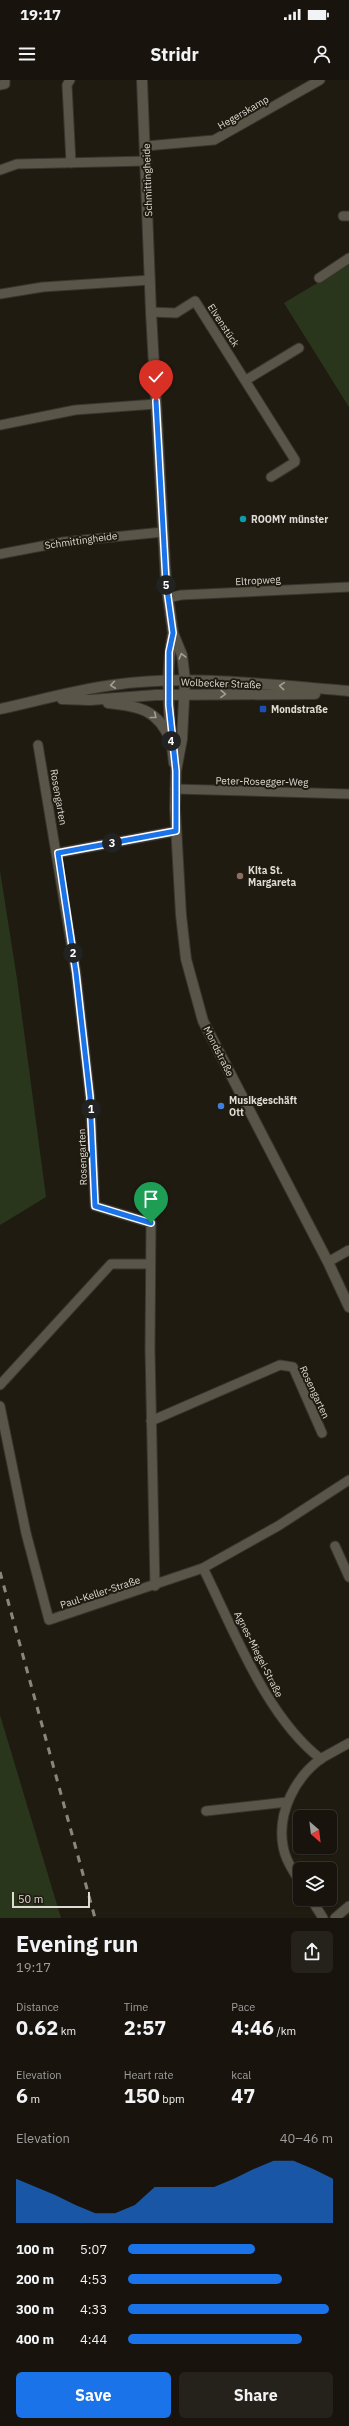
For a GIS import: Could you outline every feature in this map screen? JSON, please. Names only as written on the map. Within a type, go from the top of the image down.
[{"type":"street","points":[[0,84],[5,84],[5,80]]},
{"type":"street","points":[[70,80],[67,85],[71,162]]},
{"type":"street","name":"Schmittingheide","points":[[142,80],[147,161],[151,312],[163,532],[168,598],[173,633],[182,655],[185,680],[184,694]]},
{"type":"street","name":"Hegerskamp","points":[[146,146],[214,140],[320,80]]},
{"type":"street","points":[[0,170],[17,164],[147,161]]},
{"type":"street","points":[[319,278],[349,258]]},
{"type":"street","points":[[0,294],[42,287],[150,280]]},
{"type":"street","name":"Elvenstück","points":[[151,312],[176,312],[195,301],[295,460],[295,462],[271,477]]},
{"type":"street","points":[[246,380],[299,348]]},
{"type":"street","points":[[0,425],[75,410],[156,404]]},
{"type":"street","name":"Schmittingheide","points":[[0,554],[63,542],[163,532]]},
{"type":"street","name":"Eltropweg","points":[[168,598],[196,594],[349,587]]},
{"type":"street","name":"Schmittingheide","points":[[170,681],[169,652],[173,633]]},
{"type":"street","name":"Wolbecker Straße","points":[[0,709],[112,685],[185,680],[349,692]]},
{"type":"street","name":"Mondstraße","points":[[170,681],[169,694],[171,741],[176,771]]},
{"type":"street","name":"Wolbecker Straße","points":[[46,699],[90,700],[169,694],[349,692]]},
{"type":"street","name":"Mondstraße","points":[[184,694],[182,739],[176,771],[176,831],[184,944],[203,1021],[328,1262],[349,1307]]},
{"type":"street","points":[[90,700],[125,705],[148,711],[162,723],[171,741]]},
{"type":"street","name":"Rosengarten","points":[[38,745],[58,853],[76,973],[90,1097],[95,1206],[151,1223],[149,1264],[155,1586]]},
{"type":"street","name":"Peter-Rosegger-Weg","points":[[175,789],[349,794]]},
{"type":"street","points":[[58,853],[176,831]]},
{"type":"street","points":[[328,1262],[349,1250]]},
{"type":"street","points":[[0,1385],[111,1264],[149,1264]]},
{"type":"street","name":"Rosengarten","points":[[151,1420],[280,1365],[293,1367],[322,1433]]},
{"type":"street","name":"Paul-Keller-Straße","points":[[0,1406],[26,1534],[49,1620],[155,1586],[203,1568],[278,1526],[349,1480]]},
{"type":"street","points":[[335,1546],[349,1577]]},
{"type":"street","name":"Agnes-Miegel-Straße","points":[[203,1568],[270,1702],[303,1745],[321,1759]]},
{"type":"street","points":[[293,1871],[282,1847],[282,1825],[287,1802],[301,1780],[321,1759],[349,1743]]},
{"type":"street","points":[[206,1811],[287,1802]]},
{"type":"street","points":[[314,1906],[320,1917]]},
{"type":"street","points":[[335,1918],[349,1906]]},
{"type":"green space","points":[[349,264],[349,407],[284,303]]},
{"type":"green space","points":[[0,871],[17,979],[46,1197],[0,1225]]},
{"type":"green space","points":[[0,1715],[61,1918],[0,1918]]},
{"type":"railway","points":[[0,1572],[95,1918]]},
{"type":"place","name":"ROOMY münster","points":[[243,519]]},
{"type":"place","name":"Mondstraße","points":[[263,709]]},
{"type":"place","name":"Kita St. Margareta","points":[[240,876]]},
{"type":"place","name":"Musikgeschäft Ott","points":[[221,1106]]},
{"type":"route","points":[[151,1223],[95,1206],[90,1097],[76,973],[58,853],[176,831],[176,771],[171,741],[169,705],[169,652],[173,633],[166,582],[156,401]]}]
